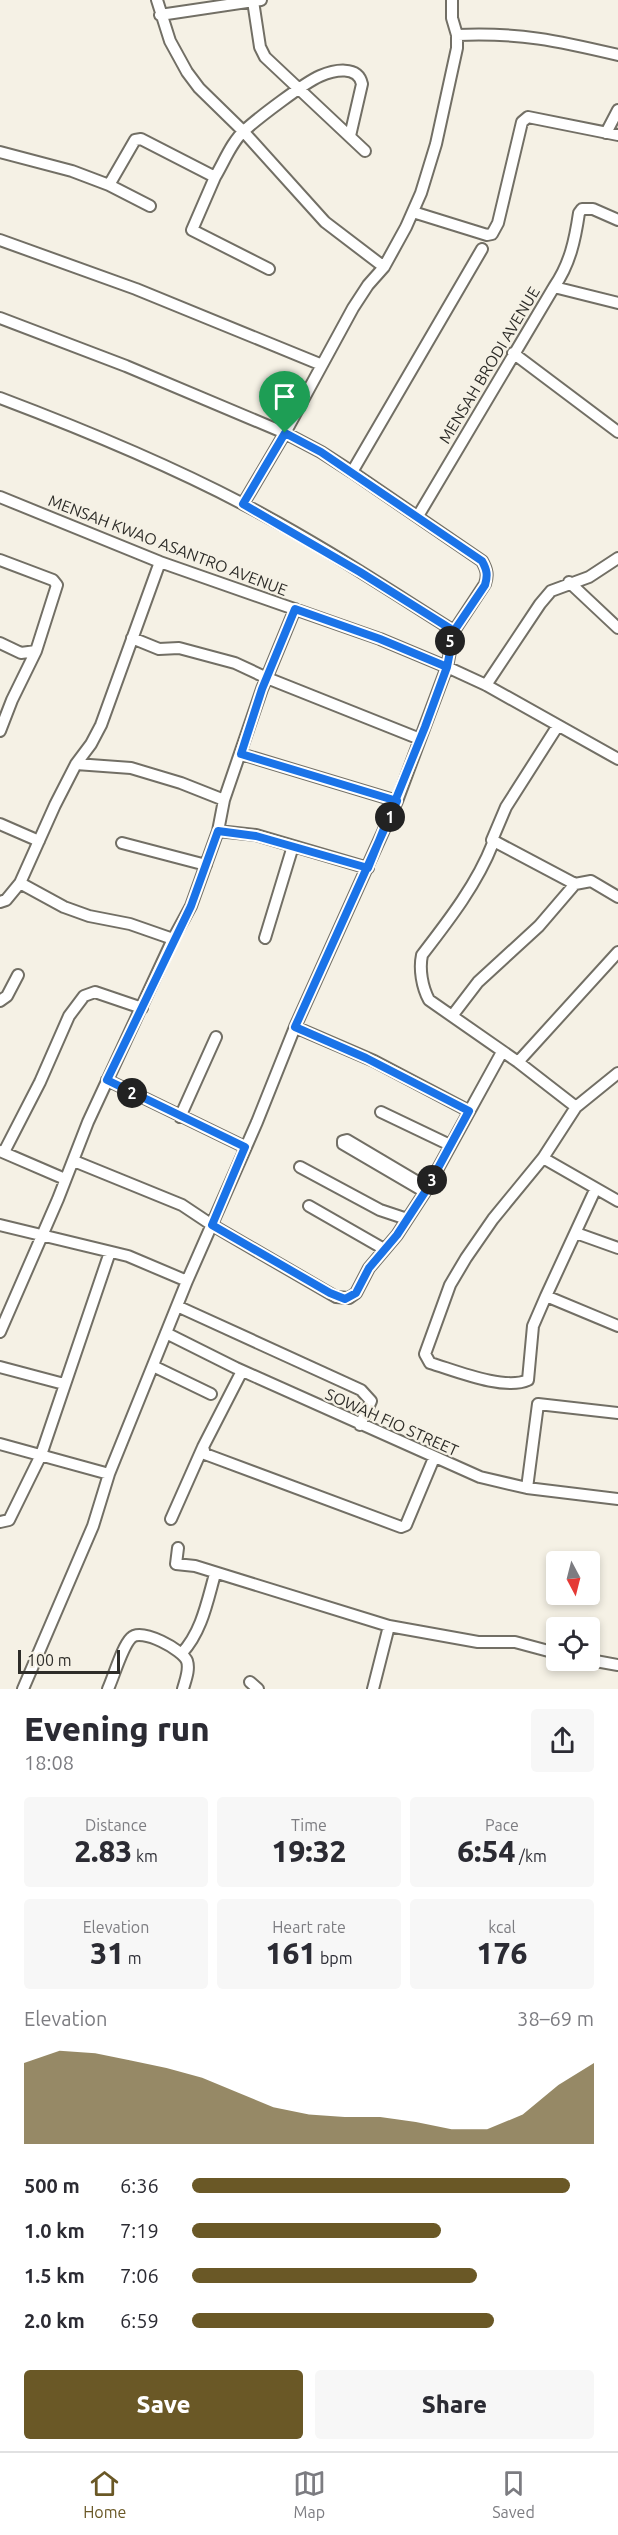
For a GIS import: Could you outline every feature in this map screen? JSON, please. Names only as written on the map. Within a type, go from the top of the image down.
[{"type":"street","points":[[157,0],[170,41],[187,72],[325,222],[384,267]]},
{"type":"street","points":[[243,504],[368,285],[384,267],[421,194],[436,144],[458,48],[452,18],[452,0]]},
{"type":"street","points":[[160,15],[257,1],[260,47],[265,57],[365,151]]},
{"type":"street","points":[[457,35],[496,33],[520,35],[554,40],[618,55]]},
{"type":"street","points":[[269,269],[192,230],[215,177],[243,131],[319,76],[344,70],[356,73],[361,78],[362,84],[350,136]]},
{"type":"street","points":[[606,133],[618,110]]},
{"type":"street","points":[[413,212],[487,235],[492,234],[498,223],[522,122],[528,117],[618,135]]},
{"type":"street","points":[[109,185],[135,140],[141,139],[215,177]]},
{"type":"street","points":[[0,152],[72,171],[109,185],[150,206]]},
{"type":"street","points":[[554,287],[570,259],[579,213],[582,209],[593,209],[618,220]]},
{"type":"street","points":[[0,240],[135,289],[322,365]]},
{"type":"street","points":[[352,472],[482,249]]},
{"type":"street","name":"MENSAH BRODI AVENUE","points":[[418,516],[554,287],[618,303]]},
{"type":"street","points":[[0,318],[126,366],[285,433],[321,452],[418,516],[482,561],[486,569],[485,585],[454,631],[447,667],[397,801],[295,1027],[187,1281],[109,1474],[93,1526],[22,1689]]},
{"type":"street","points":[[513,353],[618,432]]},
{"type":"street","points":[[0,398],[169,468],[243,504],[360,572],[454,631]]},
{"type":"street","name":"MENSAH KWAO ASANTRO AVENUE","points":[[0,497],[160,562],[380,639],[447,667],[486,685],[557,727],[618,759]]},
{"type":"street","points":[[486,685],[551,591],[569,582],[589,577],[618,558]]},
{"type":"street","points":[[0,560],[52,580],[57,585],[36,651],[0,731]]},
{"type":"street","points":[[0,902],[6,900],[20,883],[76,764],[91,744],[105,716],[160,562]]},
{"type":"street","points":[[569,582],[618,628]]},
{"type":"street","points":[[0,1332],[107,1080],[173,939],[191,906],[218,831],[224,800],[267,678],[295,609]]},
{"type":"street","points":[[132,638],[159,649],[179,648],[235,663],[420,739]]},
{"type":"street","points":[[0,644],[21,653],[36,651]]},
{"type":"street","points":[[557,727],[506,807],[492,837],[493,843],[484,863],[452,916],[422,955],[421,962],[424,990],[429,1000],[518,1062],[576,1107]]},
{"type":"street","points":[[241,754],[397,801]]},
{"type":"street","points":[[76,764],[131,768],[181,783],[224,800]]},
{"type":"street","points":[[0,824],[39,841]]},
{"type":"street","points":[[218,831],[256,836],[368,868]]},
{"type":"street","points":[[122,843],[206,865]]},
{"type":"street","points":[[493,843],[575,885]]},
{"type":"street","points":[[265,938],[293,846]]},
{"type":"street","points":[[452,1016],[478,982],[539,926],[575,885],[591,881],[618,897]]},
{"type":"street","points":[[20,883],[64,907],[89,916],[130,924],[173,939]]},
{"type":"street","points":[[518,1062],[618,952]]},
{"type":"street","points":[[0,1001],[7,996],[18,975]]},
{"type":"street","points":[[65,1179],[2,1151],[40,1082],[69,1016],[84,996],[94,992],[142,1008]]},
{"type":"street","points":[[295,1027],[366,1058],[469,1111]]},
{"type":"street","points":[[180,1117],[216,1037]]},
{"type":"street","points":[[74,1161],[174,1201],[330,1293],[345,1299],[356,1293],[365,1275],[397,1235],[426,1190],[502,1052]]},
{"type":"street","points":[[595,1190],[533,1326],[528,1380],[503,1383],[439,1366],[427,1360],[425,1354],[428,1342],[450,1285],[494,1219],[543,1158],[576,1107],[617,1078]]},
{"type":"street","points":[[107,1080],[245,1147]]},
{"type":"street","points":[[381,1112],[450,1144]]},
{"type":"street","points":[[543,1158],[595,1190],[618,1201]]},
{"type":"street","points":[[375,1159],[426,1190]]},
{"type":"street","points":[[300,1167],[380,1210],[407,1219]]},
{"type":"street","points":[[309,1206],[384,1249]]},
{"type":"street","points":[[0,1225],[128,1256],[187,1281]]},
{"type":"street","points":[[576,1233],[618,1248]]},
{"type":"street","points":[[0,1522],[9,1520],[41,1455],[110,1252]]},
{"type":"street","points":[[546,1296],[618,1326]]},
{"type":"street","points":[[177,1306],[361,1390],[371,1401],[360,1425]]},
{"type":"street","name":"SOWAH FIO STREET","points":[[166,1333],[242,1371],[480,1477],[527,1488],[618,1499]]},
{"type":"street","points":[[153,1366],[211,1394]]},
{"type":"street","points":[[0,1367],[64,1384]]},
{"type":"street","points":[[171,1519],[203,1447],[242,1371]]},
{"type":"street","points":[[527,1488],[538,1404],[541,1402],[618,1413]]},
{"type":"street","points":[[0,1444],[109,1474]]},
{"type":"street","points":[[203,1447],[205,1455],[401,1527],[406,1525],[434,1458]]},
{"type":"street","points":[[178,1548],[176,1564],[195,1566],[389,1626],[478,1642],[527,1644],[546,1650]]},
{"type":"street","points":[[182,1653],[193,1640],[215,1574]]},
{"type":"street","points":[[373,1689],[389,1626]]},
{"type":"street","points":[[108,1689],[133,1635],[147,1635],[182,1653],[188,1667],[183,1689]]},
{"type":"street","points":[[600,1662],[618,1665]]},
{"type":"route","points":[[285,433],[243,504],[292,531],[454,631],[450,643],[447,667],[380,639],[295,609],[262,689],[241,754],[397,801],[368,868],[295,1027],[366,1058],[469,1111],[425,1192],[397,1235],[369,1268],[353,1297],[345,1299],[336,1297],[212,1225],[245,1147],[107,1080],[173,939],[191,906],[218,831],[256,836],[368,868],[397,801],[447,667],[454,631],[485,585],[486,569],[482,561],[321,452],[285,433]]}]
